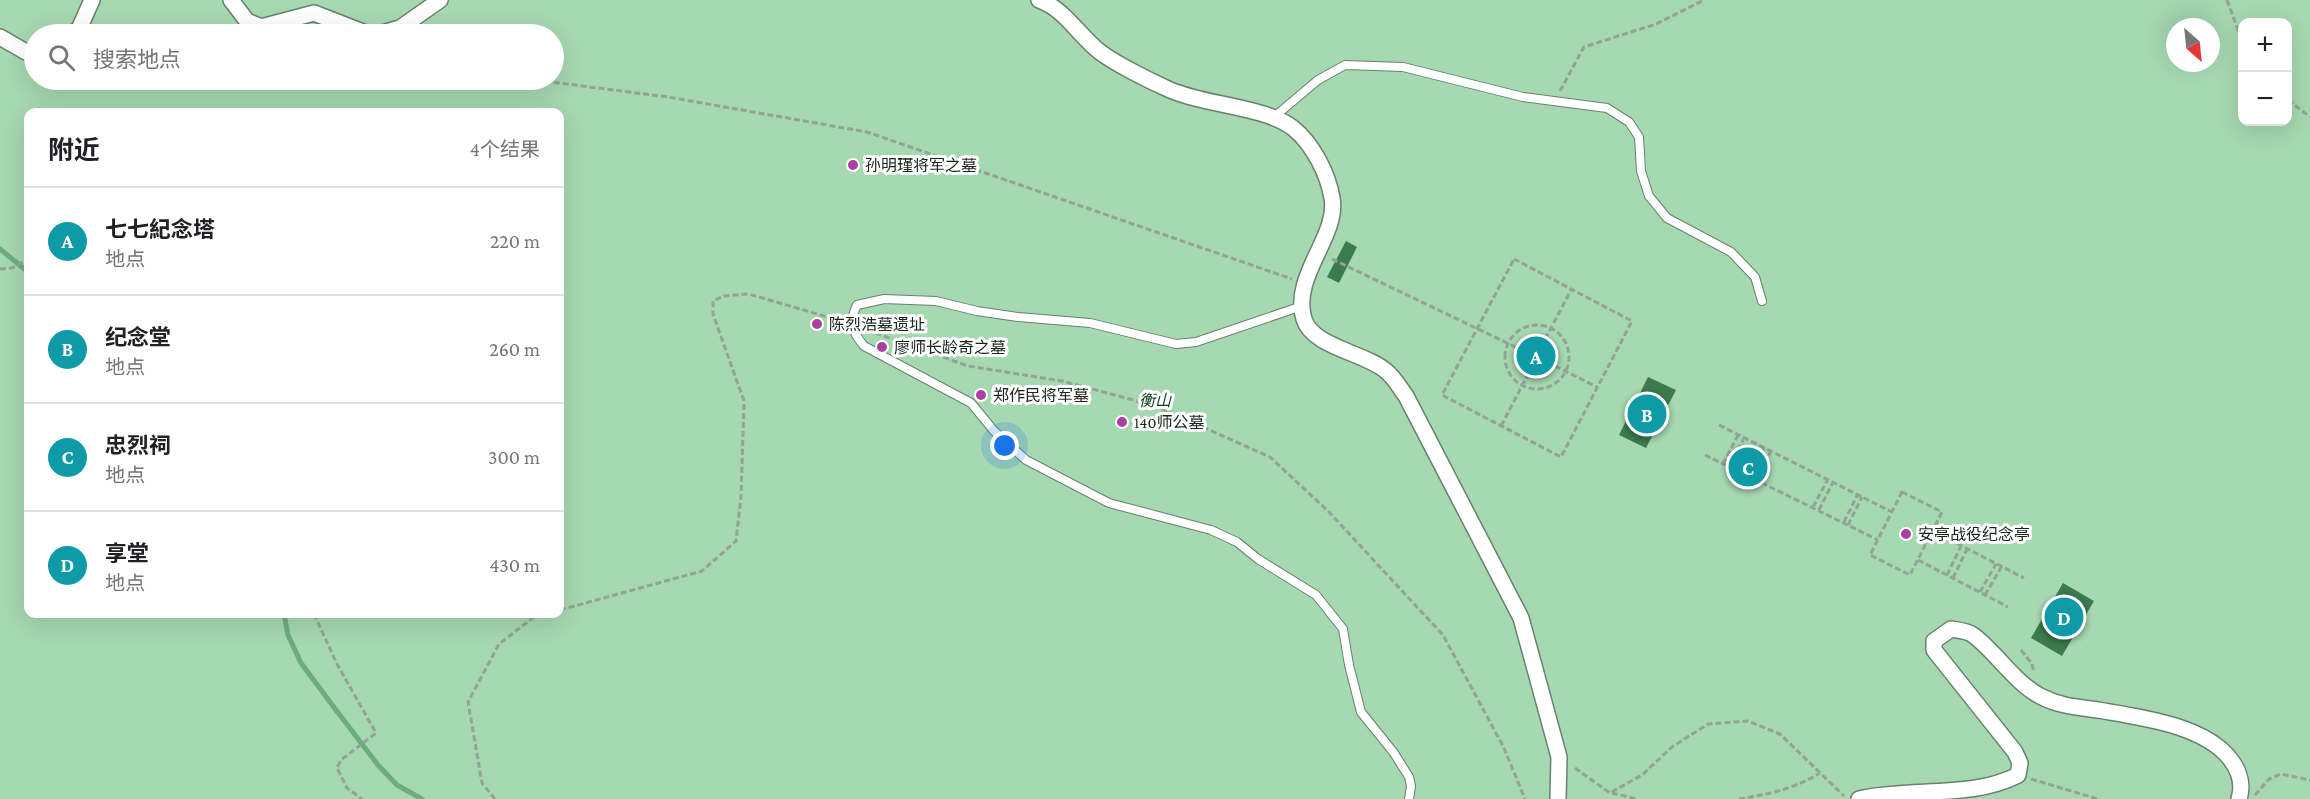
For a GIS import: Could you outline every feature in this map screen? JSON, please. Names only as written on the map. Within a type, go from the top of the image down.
[{"type":"street","points":[[81,24],[92,0]]},
{"type":"street","points":[[231,0],[247,21],[254,24]]},
{"type":"street","points":[[406,24],[440,0]]},
{"type":"street","points":[[1039,0],[1050,4],[1100,52],[1170,90],[1273,118],[1292,127],[1308,142],[1321,165],[1332,198],[1333,214],[1301,296],[1304,319],[1310,333],[1386,370],[1406,396],[1521,618],[1558,757],[1558,799]]},
{"type":"street","points":[[272,24],[314,13],[342,24]]},
{"type":"street","points":[[0,37],[24,51]]},
{"type":"street","points":[[1859,799],[1984,791],[2010,781],[2018,775],[2020,763],[2015,752],[1934,650],[1934,641],[1952,629],[1972,633],[2009,671],[2037,695],[2058,705],[2156,722],[2203,736],[2218,745],[2234,764],[2246,798]]},
{"type":"lane","points":[[1273,118],[1318,80],[1346,65],[1403,67],[1484,89],[1554,102],[1607,108],[1629,122],[1639,137],[1641,171],[1648,196],[1667,218],[1731,252],[1755,278],[1762,301]]},
{"type":"lane","points":[[1302,306],[1196,342],[1176,344],[1090,323],[1018,317],[977,311],[936,301],[884,299],[857,305],[852,324],[855,335],[864,346],[971,403],[994,431],[1026,460],[1109,503],[1220,534],[1316,595],[1342,629],[1361,712],[1394,753],[1409,777],[1411,786],[1409,799]]},
{"type":"path","points":[[1554,102],[1584,47],[1656,24],[1704,0]]},
{"type":"path","points":[[2227,0],[2238,30]]},
{"type":"path","points":[[564,84],[668,97],[867,132],[1305,284]]},
{"type":"path","points":[[2292,103],[2310,117]]},
{"type":"path","points":[[1317,251],[1526,352]]},
{"type":"path","points":[[1514,259],[1571,289],[1632,321],[1560,457],[1442,395],[1514,259]]},
{"type":"path","points":[[0,269],[12,268],[24,261]]},
{"type":"path","points":[[1541,347],[1571,289]]},
{"type":"path","points":[[564,609],[702,571],[736,542],[741,497],[744,401],[713,314],[713,301],[724,296],[749,294],[852,324],[969,366],[1062,381],[1156,406],[1270,457],[1329,512],[1443,635],[1504,748],[1525,799]]},
{"type":"path","points":[[1535,325],[1551,328],[1563,339],[1568,349],[1569,360],[1565,371],[1560,379],[1542,388],[1523,385],[1514,380],[1508,372],[1505,352],[1508,343],[1515,333],[1524,327],[1535,325]]},
{"type":"path","points":[[1531,342],[1552,352],[1542,372],[1521,361],[1526,352],[1531,342]]},
{"type":"path","points":[[1547,362],[1597,387]]},
{"type":"path","points":[[1501,426],[1532,366]]},
{"type":"path","points":[[1639,396],[1666,410]]},
{"type":"path","points":[[1633,407],[1660,421]]},
{"type":"path","points":[[1628,417],[1655,431]]},
{"type":"path","points":[[1719,425],[1892,512]]},
{"type":"path","points":[[1723,464],[1738,435]]},
{"type":"path","points":[[1729,466],[1744,438]]},
{"type":"path","points":[[1749,476],[1764,448]]},
{"type":"path","points":[[1757,480],[1771,451]]},
{"type":"path","points":[[1705,454],[1878,540]]},
{"type":"path","points":[[1813,508],[1827,479]]},
{"type":"path","points":[[1818,511],[1833,482]]},
{"type":"path","points":[[1902,492],[1942,512],[1933,531],[1910,575],[1870,555],[1902,492]]},
{"type":"path","points":[[1843,523],[1858,494]]},
{"type":"path","points":[[1848,525],[1862,496]]},
{"type":"path","points":[[1933,531],[2024,578]]},
{"type":"path","points":[[1947,575],[1961,546]]},
{"type":"path","points":[[1953,578],[1967,549]]},
{"type":"path","points":[[1918,560],[2008,607]]},
{"type":"path","points":[[1980,592],[1996,564]]},
{"type":"path","points":[[1985,595],[2001,566]]},
{"type":"path","points":[[316,618],[337,664],[376,733],[341,760],[337,768],[347,788],[362,799]]},
{"type":"path","points":[[495,799],[482,783],[468,702],[499,644],[533,618]]},
{"type":"path","points":[[1610,793],[1642,776],[1672,747],[1708,724],[1748,721],[1780,734],[1848,799]]},
{"type":"path","points":[[1558,757],[1610,793],[1637,799]]},
{"type":"path","points":[[1739,799],[1761,796],[1805,782],[1821,773]]},
{"type":"path","points":[[2246,798],[2258,793],[2269,779],[2281,774],[2310,780]]},
{"type":"path","points":[[2018,775],[2098,799]]},
{"type":"green space","name":"衡山","points":[[0,0],[2310,0],[2310,799],[0,799]]},
{"type":"building","points":[[1346,241],[1357,247],[1339,283],[1327,277]]},
{"type":"building","points":[[1648,377],[1676,390],[1646,448],[1619,435]]},
{"type":"building","points":[[2063,583],[2094,601],[2062,656],[2031,638]]},
{"type":"waterway","points":[[0,249],[24,269]]},
{"type":"waterway","points":[[285,618],[288,635],[301,663],[336,710],[378,765],[397,785],[422,799]]},
{"type":"place","name":"孙明瑾将军之墓","points":[[853,165]]},
{"type":"place","name":"陈烈浩墓遗址","points":[[817,324]]},
{"type":"place","name":"廖师长龄奇之墓","points":[[882,347]]},
{"type":"place","name":"七七紀念塔","points":[[1536,356]]},
{"type":"place","name":"郑作民将军墓","points":[[981,395]]},
{"type":"place","name":"纪念堂","points":[[1647,414]]},
{"type":"place","name":"140师公墓","points":[[1122,422]]},
{"type":"place","name":"忠烈祠","points":[[1748,467]]},
{"type":"place","name":"安亭战役纪念亭","points":[[1906,534]]},
{"type":"place","name":"享堂","points":[[2064,617]]}]
